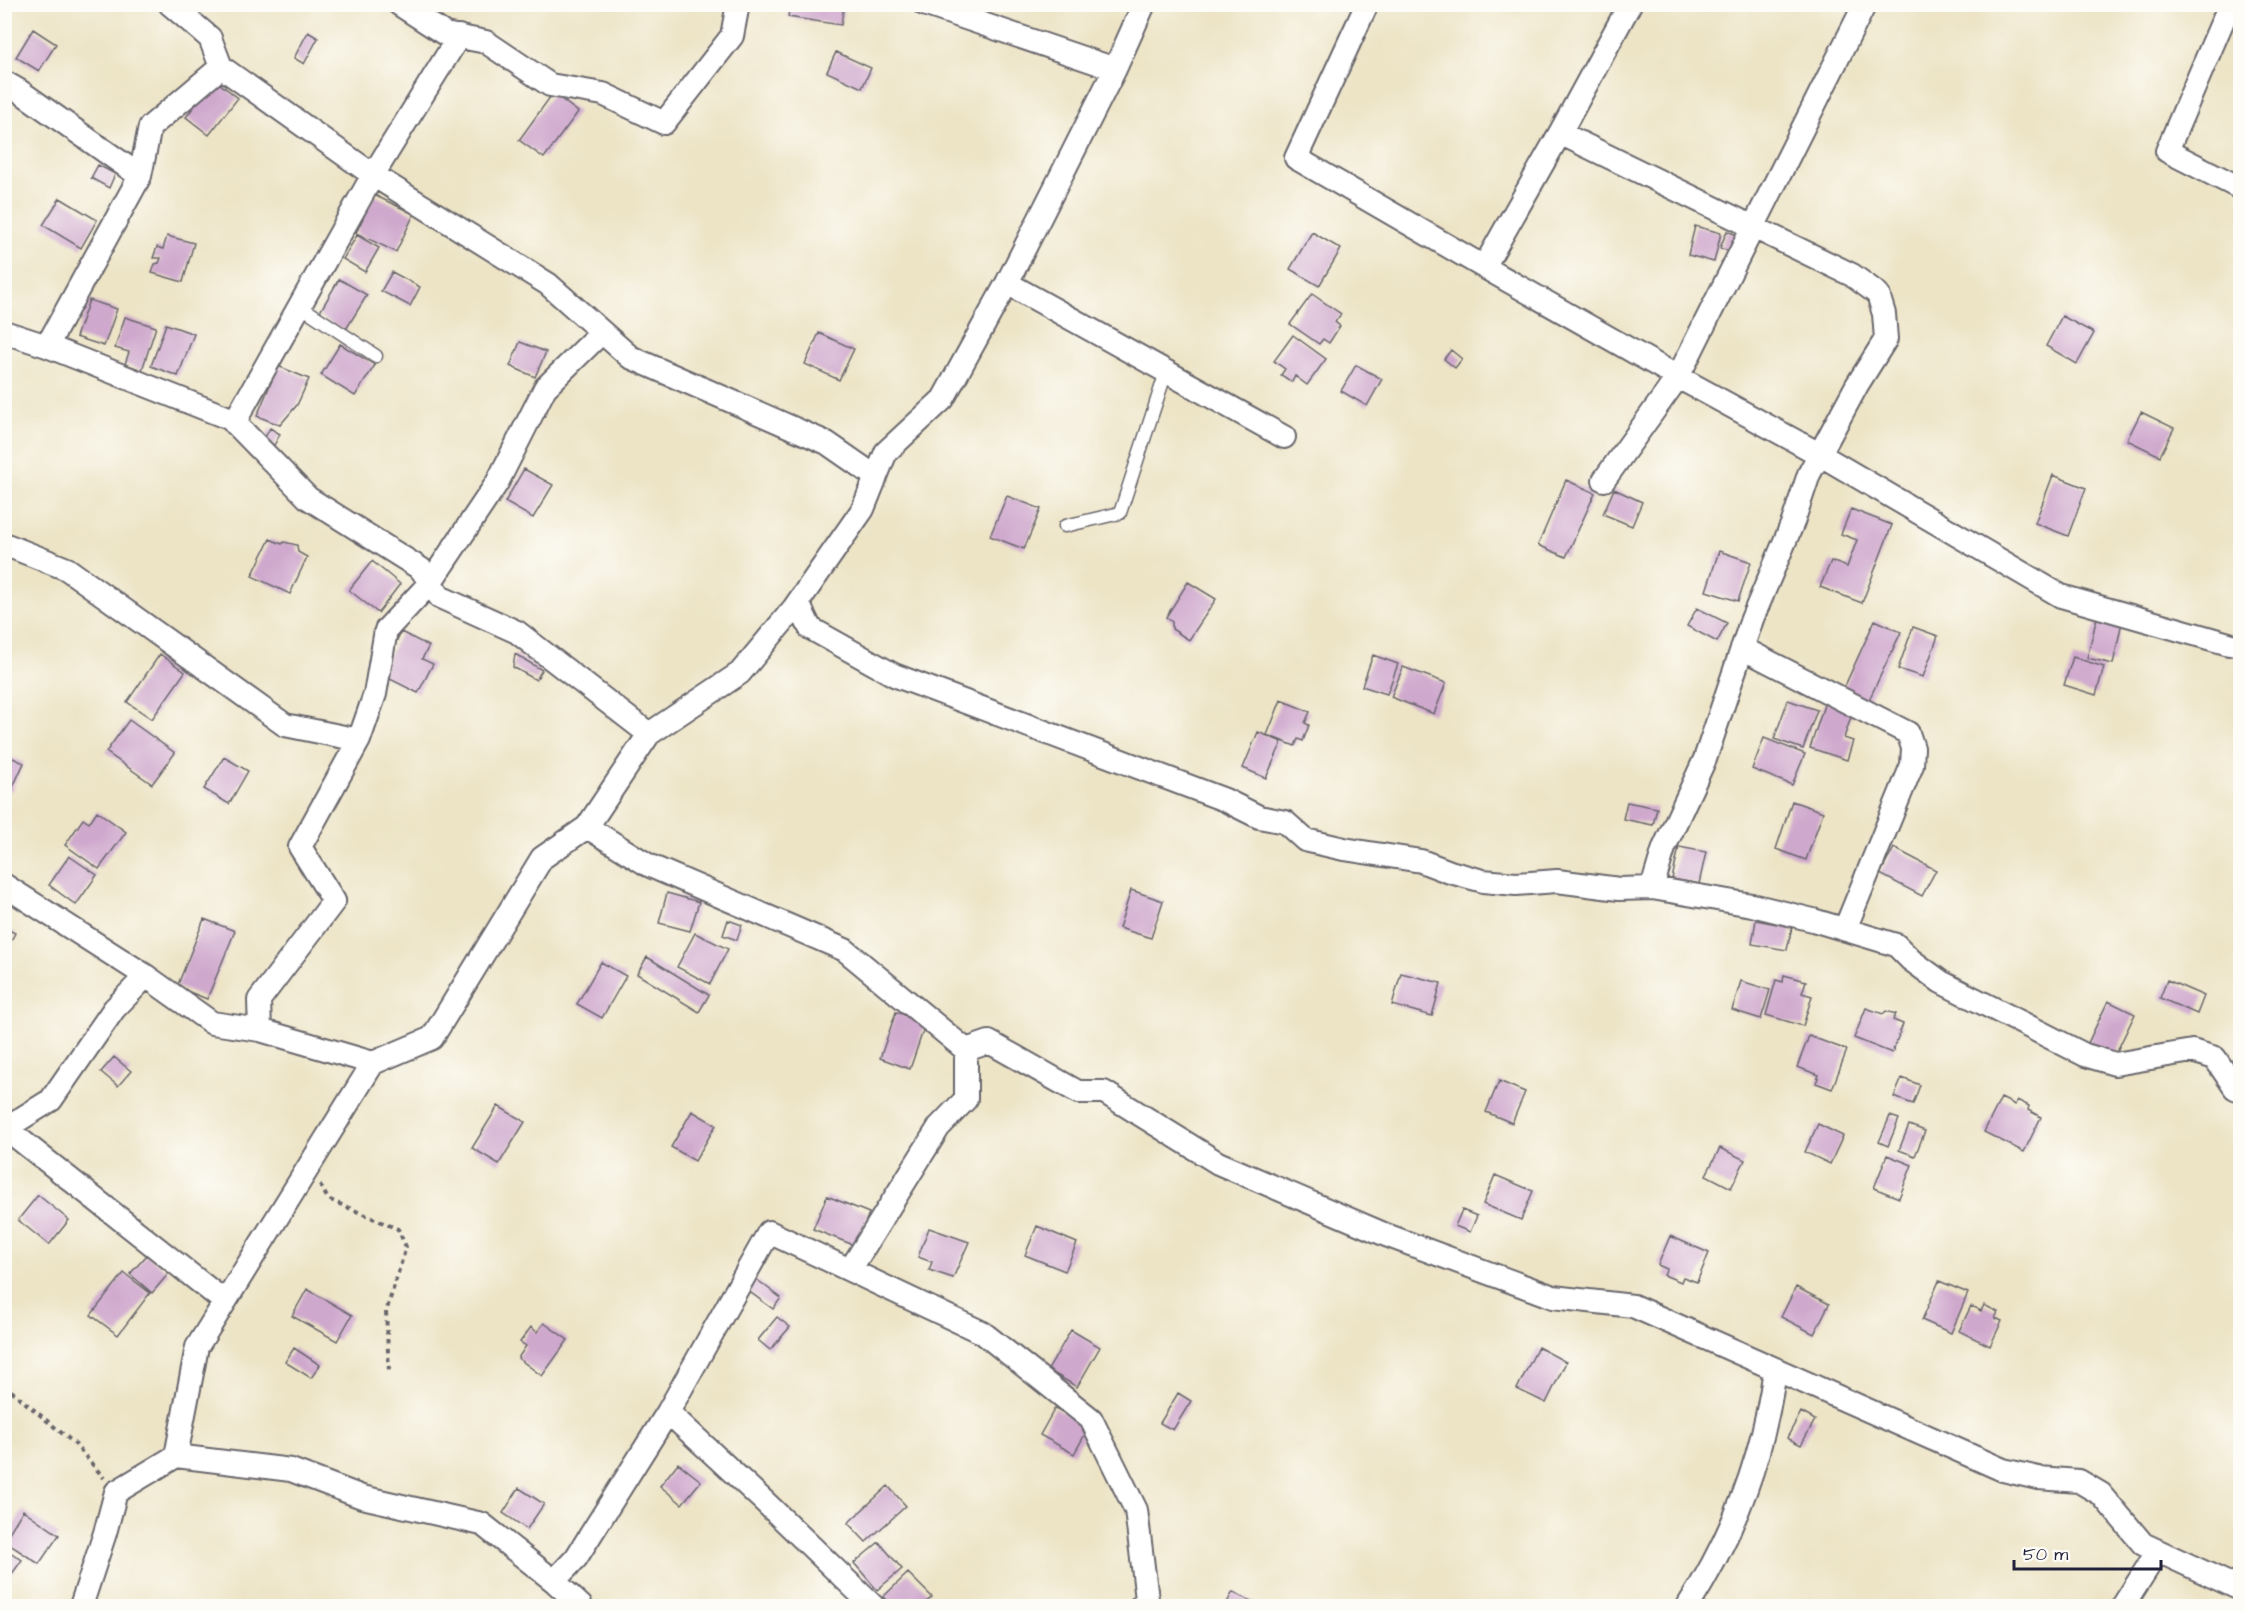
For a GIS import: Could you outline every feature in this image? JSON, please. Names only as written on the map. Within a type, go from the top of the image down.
[{"type":"street","points":[[170,4],[210,38],[221,67],[373,175],[548,284],[630,357],[827,443],[876,477]]},
{"type":"street","points":[[399,4],[445,34],[486,42],[550,85],[603,94],[664,123],[732,36],[738,4]]},
{"type":"street","points":[[924,4],[1115,69]]},
{"type":"street","points":[[176,1456],[197,1347],[373,1063],[432,1038],[542,858],[587,827],[649,734],[740,673],[798,603],[863,509],[886,452],[943,399],[1007,283],[1115,69],[1144,4]]},
{"type":"street","points":[[1367,4],[1296,158],[1678,377],[1819,454],[2061,596],[2229,644]]},
{"type":"street","points":[[1484,267],[1630,4]]},
{"type":"street","points":[[1604,480],[1678,377],[1865,4]]},
{"type":"street","points":[[2230,4],[2167,151],[2241,189]]},
{"type":"street","points":[[234,423],[373,175],[459,36]]},
{"type":"street","points":[[47,346],[140,176],[150,127],[221,67]]},
{"type":"street","points":[[4,82],[140,176]]},
{"type":"street","points":[[1560,133],[1852,275],[1878,294],[1884,314],[1886,339],[1857,385],[1809,474],[1793,522],[1752,619],[1705,759],[1664,848],[1652,888]]},
{"type":"street","points":[[1007,283],[1284,437]]},
{"type":"street","points":[[4,332],[47,346],[231,419],[308,498],[421,569],[440,597],[517,632],[649,734]]},
{"type":"street","points":[[260,1030],[259,1000],[334,902],[300,847],[359,740],[375,694],[386,630],[430,583],[497,483],[545,388],[602,332]]},
{"type":"street","points":[[4,544],[67,569],[285,725],[359,740]]},
{"type":"street","points":[[798,603],[810,627],[894,675],[1225,800],[1259,817],[1284,822],[1305,840],[1344,849],[1421,861],[1484,881],[1516,884],[1557,880],[1619,889],[1652,888],[1752,905],[1845,929],[1896,945],[1911,960],[1941,982],[2085,1055],[2115,1064],[2192,1051],[2215,1059],[2235,1088],[2241,1090]]},
{"type":"street","points":[[1742,648],[1908,733],[1913,748],[1912,765],[1845,929]]},
{"type":"street","points":[[587,827],[648,865],[845,950],[966,1050]]},
{"type":"street","points":[[4,885],[146,976],[212,1023],[260,1030],[373,1063]]},
{"type":"street","points":[[146,976],[114,1009],[51,1100],[5,1127],[225,1302]]},
{"type":"street","points":[[966,1050],[989,1042],[1078,1092],[1104,1092],[1218,1163],[1386,1235],[1553,1297],[1633,1306],[2003,1470],[2038,1478],[2079,1481],[2101,1494],[2143,1544],[2241,1588]]},
{"type":"street","points":[[850,1270],[939,1127],[966,1099],[966,1050]]},
{"type":"street","points":[[554,1581],[576,1558],[668,1413],[769,1232],[982,1333],[1091,1419],[1136,1510],[1147,1599],[1141,1606]]},
{"type":"street","points":[[1688,1606],[1734,1521],[1755,1463],[1771,1402],[1775,1369]]},
{"type":"street","points":[[668,1413],[873,1606]]},
{"type":"street","points":[[81,1606],[116,1492],[176,1456],[291,1470],[362,1497],[482,1524],[554,1581],[581,1606]]},
{"type":"street","points":[[2124,1606],[2158,1551]]},
{"type":"lane","points":[[300,306],[376,356]]},
{"type":"lane","points":[[1065,526],[1120,513],[1166,372]]},
{"type":"path","points":[[309,1167],[328,1199],[398,1229],[406,1247],[386,1312],[389,1371]]},
{"type":"path","points":[[4,1385],[75,1444],[116,1492]]},
{"type":"building","points":[[790,4],[844,4],[841,25],[788,17]]},
{"type":"building","points":[[33,29],[56,44],[39,71],[16,57]]},
{"type":"building","points":[[308,32],[318,38],[304,64],[294,58]]},
{"type":"building","points":[[836,52],[871,68],[862,88],[827,72]]},
{"type":"building","points":[[215,80],[238,98],[209,135],[186,117]]},
{"type":"building","points":[[553,93],[578,112],[544,158],[519,140]]},
{"type":"building","points":[[98,165],[115,174],[109,188],[91,178]]},
{"type":"building","points":[[374,195],[414,214],[396,252],[356,233]]},
{"type":"building","points":[[60,198],[97,220],[81,248],[43,225]]},
{"type":"building","points":[[1695,226],[1721,233],[1714,262],[1688,255]]},
{"type":"building","points":[[1727,231],[1737,235],[1731,252],[1720,248]]},
{"type":"building","points":[[1312,232],[1341,249],[1319,286],[1290,269]]},
{"type":"building","points":[[357,235],[379,248],[365,272],[343,259]]},
{"type":"building","points":[[167,236],[194,243],[183,282],[152,273],[155,264],[159,263],[161,258],[153,258],[157,247],[163,249]]},
{"type":"building","points":[[392,272],[420,287],[410,306],[381,291]]},
{"type":"building","points":[[339,279],[367,295],[345,331],[318,315]]},
{"type":"building","points":[[1312,294],[1341,314],[1335,322],[1340,326],[1329,343],[1323,339],[1319,344],[1290,324]]},
{"type":"building","points":[[89,300],[117,309],[104,346],[76,337]]},
{"type":"building","points":[[2062,316],[2094,333],[2077,364],[2046,346]]},
{"type":"building","points":[[125,317],[156,327],[142,370],[125,364],[129,352],[115,348]]},
{"type":"building","points":[[166,324],[194,334],[178,376],[151,366]]},
{"type":"building","points":[[819,333],[854,349],[839,380],[805,364]]},
{"type":"building","points":[[1293,335],[1326,359],[1307,385],[1295,376],[1292,382],[1281,375],[1285,369],[1274,361]]},
{"type":"building","points":[[520,342],[546,352],[535,377],[510,366]]},
{"type":"building","points":[[340,344],[375,365],[355,396],[321,375]]},
{"type":"building","points":[[1451,350],[1462,359],[1455,368],[1444,359]]},
{"type":"building","points":[[1356,365],[1382,379],[1367,406],[1341,391]]},
{"type":"building","points":[[278,366],[309,379],[297,405],[280,425],[257,416]]},
{"type":"building","points":[[2141,412],[2174,428],[2160,456],[2127,440]]},
{"type":"building","points":[[270,428],[280,434],[272,449],[262,443]]},
{"type":"building","points":[[524,469],[553,485],[533,518],[505,502]]},
{"type":"building","points":[[2053,475],[2086,488],[2068,536],[2035,523]]},
{"type":"building","points":[[1566,480],[1595,493],[1566,557],[1538,545]]},
{"type":"building","points":[[1614,489],[1642,502],[1632,526],[1603,514]]},
{"type":"building","points":[[1007,496],[1041,509],[1024,549],[990,536]]},
{"type":"building","points":[[1851,509],[1892,525],[1862,603],[1820,587],[1831,561],[1847,567],[1857,540],[1841,534]]},
{"type":"building","points":[[270,539],[282,544],[284,542],[297,545],[298,552],[307,557],[290,594],[252,576]]},
{"type":"building","points":[[1719,551],[1751,562],[1738,601],[1706,591]]},
{"type":"building","points":[[372,561],[400,584],[378,613],[349,590]]},
{"type":"building","points":[[1188,582],[1216,599],[1189,640],[1172,629],[1172,622],[1166,617]]},
{"type":"building","points":[[1697,608],[1727,623],[1717,642],[1687,626]]},
{"type":"building","points":[[2097,617],[2122,622],[2113,664],[2087,658]]},
{"type":"building","points":[[1875,620],[1901,632],[1868,702],[1843,690]]},
{"type":"building","points":[[1913,627],[1938,636],[1923,677],[1898,669]]},
{"type":"building","points":[[401,632],[429,646],[422,659],[433,664],[418,693],[380,674]]},
{"type":"building","points":[[160,654],[185,672],[152,719],[127,702]]},
{"type":"building","points":[[515,654],[542,670],[536,680],[513,667]]},
{"type":"building","points":[[1373,655],[1398,664],[1387,694],[1362,686]]},
{"type":"building","points":[[2073,657],[2104,667],[2096,695],[2064,685]]},
{"type":"building","points":[[1403,667],[1446,683],[1434,714],[1391,697]]},
{"type":"building","points":[[1281,700],[1310,712],[1305,723],[1309,725],[1303,741],[1298,739],[1295,746],[1267,735]]},
{"type":"building","points":[[1788,700],[1817,710],[1803,749],[1774,739]]},
{"type":"building","points":[[1825,702],[1853,711],[1844,738],[1853,741],[1847,760],[1810,748]]},
{"type":"building","points":[[129,720],[175,753],[152,784],[106,752]]},
{"type":"building","points":[[1258,732],[1282,742],[1266,778],[1243,768]]},
{"type":"building","points":[[1764,738],[1805,754],[1792,785],[1752,769]]},
{"type":"building","points":[[4,754],[24,763],[11,791],[4,788]]},
{"type":"building","points":[[224,757],[248,771],[229,804],[204,789]]},
{"type":"building","points":[[1792,801],[1823,812],[1806,860],[1776,849]]},
{"type":"building","points":[[1627,802],[1657,808],[1653,825],[1623,819]]},
{"type":"building","points":[[97,811],[126,832],[99,869],[65,845],[83,819],[89,823]]},
{"type":"building","points":[[1679,847],[1706,852],[1699,884],[1672,879]]},
{"type":"building","points":[[1894,848],[1936,870],[1922,896],[1880,874]]},
{"type":"building","points":[[69,856],[97,875],[76,905],[49,885]]},
{"type":"building","points":[[1131,890],[1163,901],[1151,938],[1119,928]]},
{"type":"building","points":[[667,893],[699,902],[690,931],[659,923]]},
{"type":"building","points":[[204,919],[235,931],[207,999],[177,987]]},
{"type":"building","points":[[728,920],[742,925],[737,940],[723,935]]},
{"type":"building","points":[[1756,920],[1792,927],[1787,950],[1752,944]]},
{"type":"building","points":[[5,928],[15,933],[5,952]]},
{"type":"building","points":[[695,933],[728,949],[710,984],[677,967]]},
{"type":"building","points":[[647,957],[709,995],[699,1012],[637,974]]},
{"type":"building","points":[[601,962],[626,976],[602,1018],[577,1004]]},
{"type":"building","points":[[1401,973],[1441,983],[1432,1016],[1392,1005]]},
{"type":"building","points":[[1784,975],[1806,981],[1802,993],[1812,996],[1803,1026],[1766,1015],[1776,980],[1783,982]]},
{"type":"building","points":[[2167,980],[2204,996],[2197,1014],[2160,998]]},
{"type":"building","points":[[1741,981],[1770,990],[1761,1019],[1732,1010]]},
{"type":"building","points":[[2108,1001],[2135,1014],[2115,1055],[2088,1043]]},
{"type":"building","points":[[1866,1008],[1883,1014],[1886,1011],[1896,1014],[1893,1020],[1903,1024],[1892,1053],[1854,1038]]},
{"type":"building","points":[[896,1012],[926,1022],[910,1069],[880,1058]]},
{"type":"building","points":[[1809,1036],[1847,1050],[1832,1089],[1816,1083],[1819,1075],[1797,1067]]},
{"type":"building","points":[[114,1057],[131,1071],[118,1086],[101,1072]]},
{"type":"building","points":[[1902,1078],[1920,1085],[1913,1104],[1894,1097]]},
{"type":"building","points":[[1499,1081],[1525,1092],[1512,1123],[1486,1112]]},
{"type":"building","points":[[2001,1098],[2015,1105],[2017,1100],[2029,1106],[2028,1110],[2041,1117],[2024,1152],[1984,1132]]},
{"type":"building","points":[[498,1106],[525,1122],[499,1164],[472,1148]]},
{"type":"building","points":[[692,1111],[716,1125],[695,1161],[671,1147]]},
{"type":"building","points":[[1890,1116],[1899,1119],[1888,1146],[1879,1142]]},
{"type":"building","points":[[1818,1124],[1843,1136],[1830,1164],[1805,1152]]},
{"type":"building","points":[[1909,1125],[1925,1131],[1915,1156],[1899,1150]]},
{"type":"building","points":[[1720,1148],[1745,1160],[1731,1188],[1706,1175]]},
{"type":"building","points":[[1887,1155],[1912,1165],[1899,1198],[1874,1188]]},
{"type":"building","points":[[1495,1175],[1533,1191],[1521,1220],[1483,1204]]},
{"type":"building","points":[[38,1195],[69,1220],[49,1245],[18,1220]]},
{"type":"building","points":[[827,1196],[869,1213],[856,1246],[813,1229]]},
{"type":"building","points":[[1462,1210],[1477,1216],[1470,1232],[1455,1226]]},
{"type":"building","points":[[1037,1226],[1077,1243],[1065,1271],[1025,1255]]},
{"type":"building","points":[[929,1228],[969,1242],[953,1278],[929,1270],[932,1262],[918,1257]]},
{"type":"building","points":[[1670,1236],[1709,1253],[1697,1282],[1683,1277],[1681,1282],[1664,1275],[1667,1269],[1658,1265]]},
{"type":"building","points":[[147,1255],[169,1273],[152,1293],[130,1274]]},
{"type":"building","points":[[124,1273],[150,1293],[118,1335],[91,1315]]},
{"type":"building","points":[[756,1279],[781,1298],[773,1309],[747,1290]]},
{"type":"building","points":[[1939,1281],[1968,1293],[1951,1333],[1922,1320]]},
{"type":"building","points":[[1796,1287],[1829,1304],[1814,1334],[1781,1317]]},
{"type":"building","points":[[307,1289],[352,1315],[337,1341],[292,1316]]},
{"type":"building","points":[[1984,1305],[1998,1312],[1995,1318],[2002,1321],[1990,1346],[1959,1331],[1971,1306],[1981,1311]]},
{"type":"building","points":[[777,1317],[790,1327],[770,1350],[758,1340]]},
{"type":"building","points":[[544,1323],[568,1340],[542,1376],[518,1358],[526,1346],[520,1342],[531,1327],[537,1332]]},
{"type":"building","points":[[1071,1330],[1100,1347],[1077,1387],[1048,1370]]},
{"type":"building","points":[[1538,1347],[1566,1362],[1546,1403],[1517,1389]]},
{"type":"building","points":[[294,1348],[320,1365],[311,1378],[285,1362]]},
{"type":"building","points":[[1178,1393],[1191,1401],[1173,1430],[1160,1423]]},
{"type":"building","points":[[1055,1408],[1089,1427],[1074,1454],[1040,1435]]},
{"type":"building","points":[[1801,1412],[1815,1420],[1801,1445],[1787,1438]]},
{"type":"building","points":[[678,1463],[701,1481],[682,1504],[660,1486]]},
{"type":"building","points":[[888,1486],[906,1506],[866,1542],[848,1523]]},
{"type":"building","points":[[519,1488],[544,1504],[527,1529],[503,1513]]},
{"type":"building","points":[[23,1510],[59,1535],[39,1564],[4,1541]]},
{"type":"building","points":[[879,1542],[902,1569],[877,1590],[854,1563]]},
{"type":"building","points":[[4,1548],[22,1560],[4,1585]]},
{"type":"building","points":[[908,1573],[932,1597],[922,1606],[892,1606],[883,1597]]},
{"type":"building","points":[[1233,1592],[1261,1606],[1225,1606]]}]
